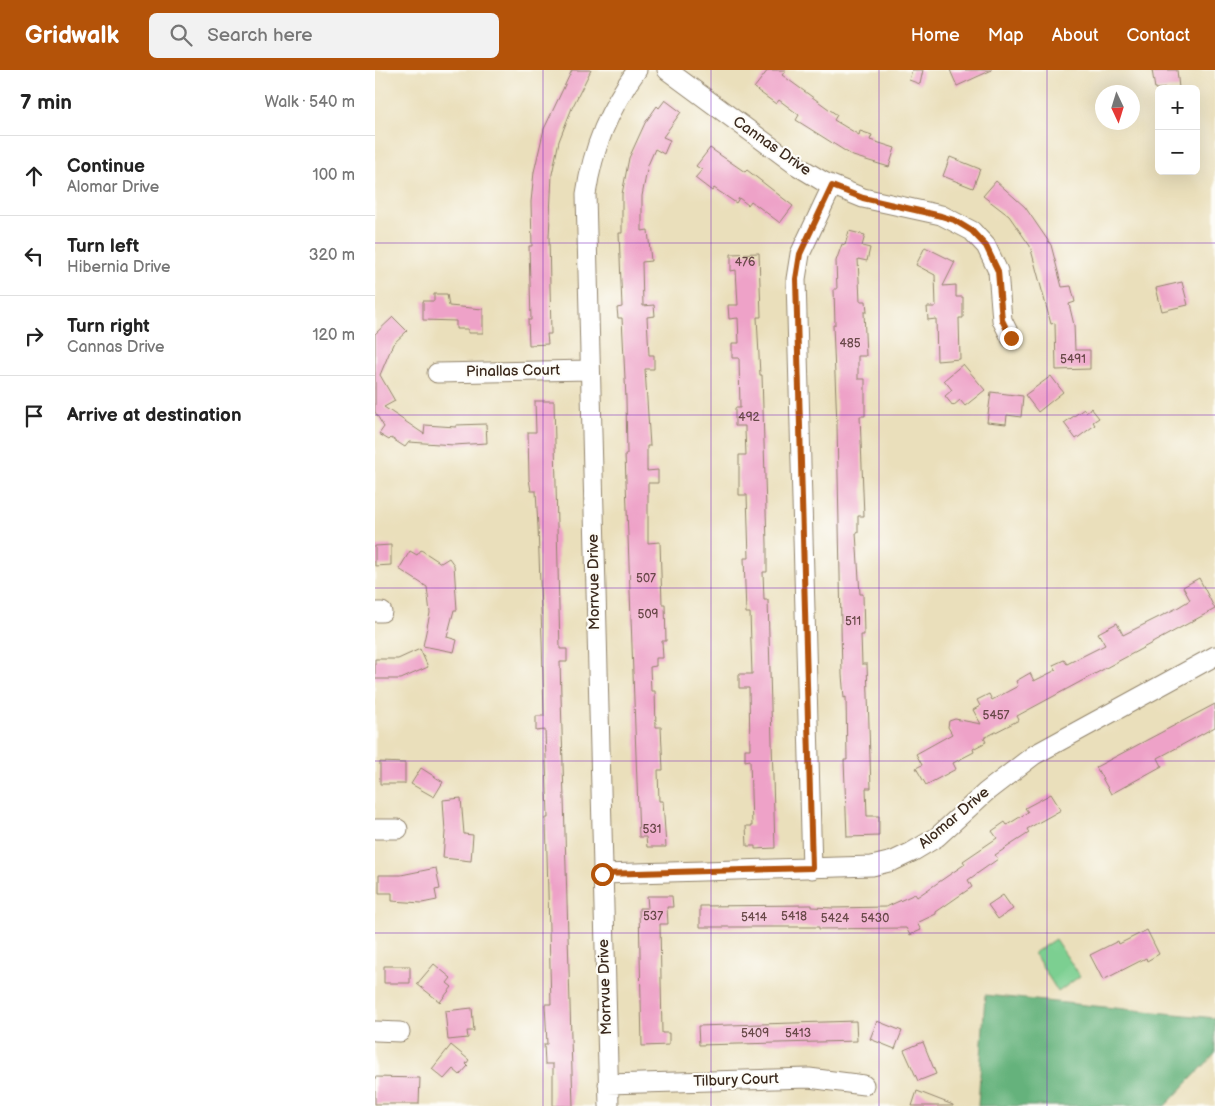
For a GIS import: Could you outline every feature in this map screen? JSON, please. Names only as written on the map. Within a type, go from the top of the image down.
[{"type":"street","name":"Morrvue Drive","points":[[609,1106],[585,221],[590,168],[607,116],[637,70]]},
{"type":"street","name":"Cannas Drive","points":[[667,70],[797,165],[832,186],[872,201],[954,220],[972,231],[986,246],[998,271],[1002,320],[1011,338]]},
{"type":"street","points":[[812,868],[796,279],[800,254],[832,186]]},
{"type":"street","name":"Pinallas Court","points":[[437,373],[589,370]]},
{"type":"street","name":"Alomar Drive","points":[[602,874],[872,866],[913,852],[937,837],[986,792],[1034,756],[1215,656]]},
{"type":"street","points":[[375,829],[398,829]]},
{"type":"street","points":[[375,1032],[400,1032]]},
{"type":"street","name":"Tilbury Court","points":[[608,1084],[809,1078],[864,1085]]},
{"type":"green space","points":[[1055,939],[1080,976],[1058,992],[1034,953]]},
{"type":"green space","points":[[985,995],[1215,1018],[1215,1054],[1165,1106],[978,1106]]},
{"type":"building","points":[[572,70],[591,70],[572,108],[559,141],[552,174],[549,237],[551,334],[547,334],[548,344],[529,345],[528,320],[531,320],[529,246],[532,246],[531,202],[534,172],[544,129]]},
{"type":"building","points":[[768,70],[786,70],[782,75],[837,115],[834,120],[859,135],[860,131],[872,135],[870,140],[895,148],[889,167],[853,156],[796,120],[799,115],[779,100],[776,104],[754,88]]},
{"type":"building","points":[[912,70],[923,70],[920,84],[909,80]]},
{"type":"building","points":[[950,70],[992,70],[957,86]]},
{"type":"building","points":[[1152,70],[1177,70],[1179,85],[1155,85],[1155,89]]},
{"type":"building","points":[[665,100],[681,112],[663,137],[670,140],[664,154],[655,149],[648,165],[642,196],[642,231],[648,230],[651,261],[642,262],[643,306],[654,305],[655,316],[647,317],[649,355],[654,355],[654,369],[645,369],[650,446],[647,446],[647,471],[658,470],[658,483],[648,483],[648,543],[660,542],[662,604],[665,604],[666,641],[662,641],[663,658],[656,658],[656,666],[650,667],[651,691],[655,691],[656,727],[661,727],[663,770],[658,770],[659,801],[663,801],[666,847],[647,847],[646,837],[639,837],[625,454],[627,454],[626,399],[622,318],[618,318],[617,308],[622,307],[619,233],[622,233],[622,194],[629,158],[645,123],[657,106],[659,108]]},
{"type":"building","points":[[710,148],[745,172],[747,170],[793,206],[780,223],[751,201],[748,205],[739,198],[736,203],[714,188],[712,191],[695,178],[702,170],[696,166]]},
{"type":"building","points":[[950,157],[980,169],[973,188],[943,176]]},
{"type":"building","points":[[996,181],[1025,207],[1051,245],[1062,287],[1071,286],[1075,302],[1069,304],[1074,325],[1075,350],[1090,350],[1090,369],[1056,370],[1055,323],[1051,324],[1030,246],[1009,216],[983,196]]},
{"type":"building","points":[[849,231],[865,235],[862,246],[870,248],[867,261],[858,259],[860,301],[866,301],[867,312],[864,312],[866,356],[858,356],[858,379],[865,379],[865,416],[860,416],[864,516],[858,516],[858,533],[856,533],[860,594],[863,594],[864,635],[861,635],[862,664],[867,664],[871,788],[866,788],[867,816],[879,816],[879,836],[847,837],[844,760],[847,760],[846,697],[844,698],[842,675],[833,325],[835,325],[834,289],[837,289],[836,261],[842,244],[845,245]]},
{"type":"building","points":[[925,247],[955,262],[943,286],[956,285],[956,297],[963,297],[963,318],[959,318],[960,359],[937,361],[936,319],[928,320],[927,307],[936,307],[935,275],[916,265]]},
{"type":"building","points":[[759,253],[761,317],[757,317],[760,375],[762,375],[767,544],[767,572],[763,572],[764,600],[768,600],[775,848],[755,849],[755,846],[747,846],[746,826],[752,826],[750,760],[745,761],[745,749],[750,749],[749,688],[739,688],[739,674],[752,674],[750,613],[746,613],[744,558],[749,558],[747,495],[739,495],[739,455],[746,455],[745,426],[735,426],[735,408],[740,408],[739,358],[732,358],[732,343],[739,343],[738,318],[729,319],[728,305],[738,305],[736,270],[731,271],[731,254]]},
{"type":"building","points":[[1182,282],[1188,305],[1162,311],[1156,288]]},
{"type":"building","points":[[434,294],[447,294],[449,306],[483,309],[483,333],[468,333],[468,329],[456,329],[456,321],[423,320],[423,301],[434,301]]},
{"type":"building","points":[[393,317],[407,331],[393,344],[380,375],[395,401],[384,407],[424,434],[425,425],[456,427],[456,425],[486,424],[487,443],[454,445],[409,442],[405,447],[391,438],[389,440],[379,434],[384,427],[375,412],[375,334]]},
{"type":"building","points":[[963,364],[985,390],[965,406],[960,400],[953,406],[945,396],[952,390],[944,380]]},
{"type":"building","points":[[1051,376],[1063,392],[1038,412],[1025,395]]},
{"type":"building","points":[[991,392],[1023,396],[1021,417],[1007,415],[1006,424],[987,422]]},
{"type":"building","points":[[535,401],[554,401],[560,649],[567,649],[567,662],[560,662],[573,1106],[553,1106],[553,1064],[545,1064],[544,1044],[547,1044],[545,1004],[551,1004],[546,818],[548,818],[545,730],[536,731],[536,716],[544,716],[542,638],[536,491],[531,491],[529,479],[528,432],[536,432]]},
{"type":"building","points":[[1091,408],[1099,418],[1093,422],[1095,425],[1076,439],[1064,423],[1084,409],[1086,412]]},
{"type":"building","points":[[391,545],[391,565],[375,566],[375,546]]},
{"type":"building","points":[[421,550],[441,563],[449,558],[454,565],[457,610],[454,610],[447,637],[457,640],[454,652],[423,646],[430,613],[427,587],[399,569],[410,551],[417,555]]},
{"type":"building","points":[[1199,578],[1215,609],[1017,716],[1019,720],[984,738],[986,742],[973,749],[974,752],[953,763],[956,769],[926,785],[916,768],[922,765],[916,754],[952,734],[948,727],[949,721],[955,719],[981,724],[973,710],[980,706],[977,700],[989,694],[992,700],[1018,686],[1016,681],[1030,673],[1034,681],[1056,670],[1053,665],[1064,660],[1067,664],[1105,645],[1098,633],[1117,623],[1123,635],[1177,608],[1190,600],[1183,587]]},
{"type":"building","points":[[420,649],[428,667],[401,679],[375,679],[375,659],[398,659]]},
{"type":"building","points":[[1215,704],[1215,727],[1158,758],[1162,766],[1111,794],[1096,767]]},
{"type":"building","points":[[380,762],[405,763],[405,784],[380,784]]},
{"type":"building","points":[[421,768],[443,782],[434,797],[411,784]]},
{"type":"building","points":[[1051,794],[1061,810],[1027,829],[1029,833],[995,855],[998,859],[968,880],[972,887],[936,912],[936,914],[917,923],[921,930],[910,935],[906,928],[700,927],[700,906],[812,905],[812,907],[833,908],[886,907],[915,894],[917,897],[965,864],[963,861],[997,838],[992,831],[1005,822],[1007,825],[1028,812],[1025,808]]},
{"type":"building","points":[[461,798],[464,834],[473,835],[471,861],[443,858],[445,832],[443,800]]},
{"type":"building","points":[[436,868],[440,889],[435,890],[437,900],[422,903],[392,901],[392,893],[379,893],[379,875],[401,875]]},
{"type":"building","points":[[1003,895],[1013,909],[998,919],[988,905]]},
{"type":"building","points":[[647,896],[672,896],[673,907],[667,907],[668,924],[660,924],[662,1033],[669,1033],[669,1045],[642,1046],[639,908],[648,908]]},
{"type":"building","points":[[1147,930],[1159,954],[1147,961],[1146,958],[1103,980],[1090,955],[1118,941],[1119,944]]},
{"type":"building","points":[[434,964],[451,978],[447,983],[452,987],[440,1002],[417,984]]},
{"type":"building","points":[[384,966],[410,966],[410,983],[384,983]]},
{"type":"building","points":[[472,1008],[474,1031],[467,1031],[468,1038],[448,1040],[445,1011]]},
{"type":"building","points":[[856,1021],[857,1041],[699,1045],[698,1026]]},
{"type":"building","points":[[877,1021],[902,1031],[895,1049],[870,1039]]},
{"type":"building","points":[[923,1042],[936,1074],[918,1081],[904,1050]]},
{"type":"building","points":[[451,1045],[469,1060],[466,1064],[468,1066],[460,1075],[453,1069],[444,1079],[432,1069]]},
{"type":"building","points":[[375,1077],[420,1078],[419,1104],[375,1104]]},
{"type":"building","points":[[917,1091],[953,1105],[953,1106],[912,1106]]},
{"type":"route","points":[[602,874],[812,868],[796,279],[800,254],[832,186],[863,198],[954,220],[972,231],[986,246],[998,271],[1002,320],[1011,338]]}]
